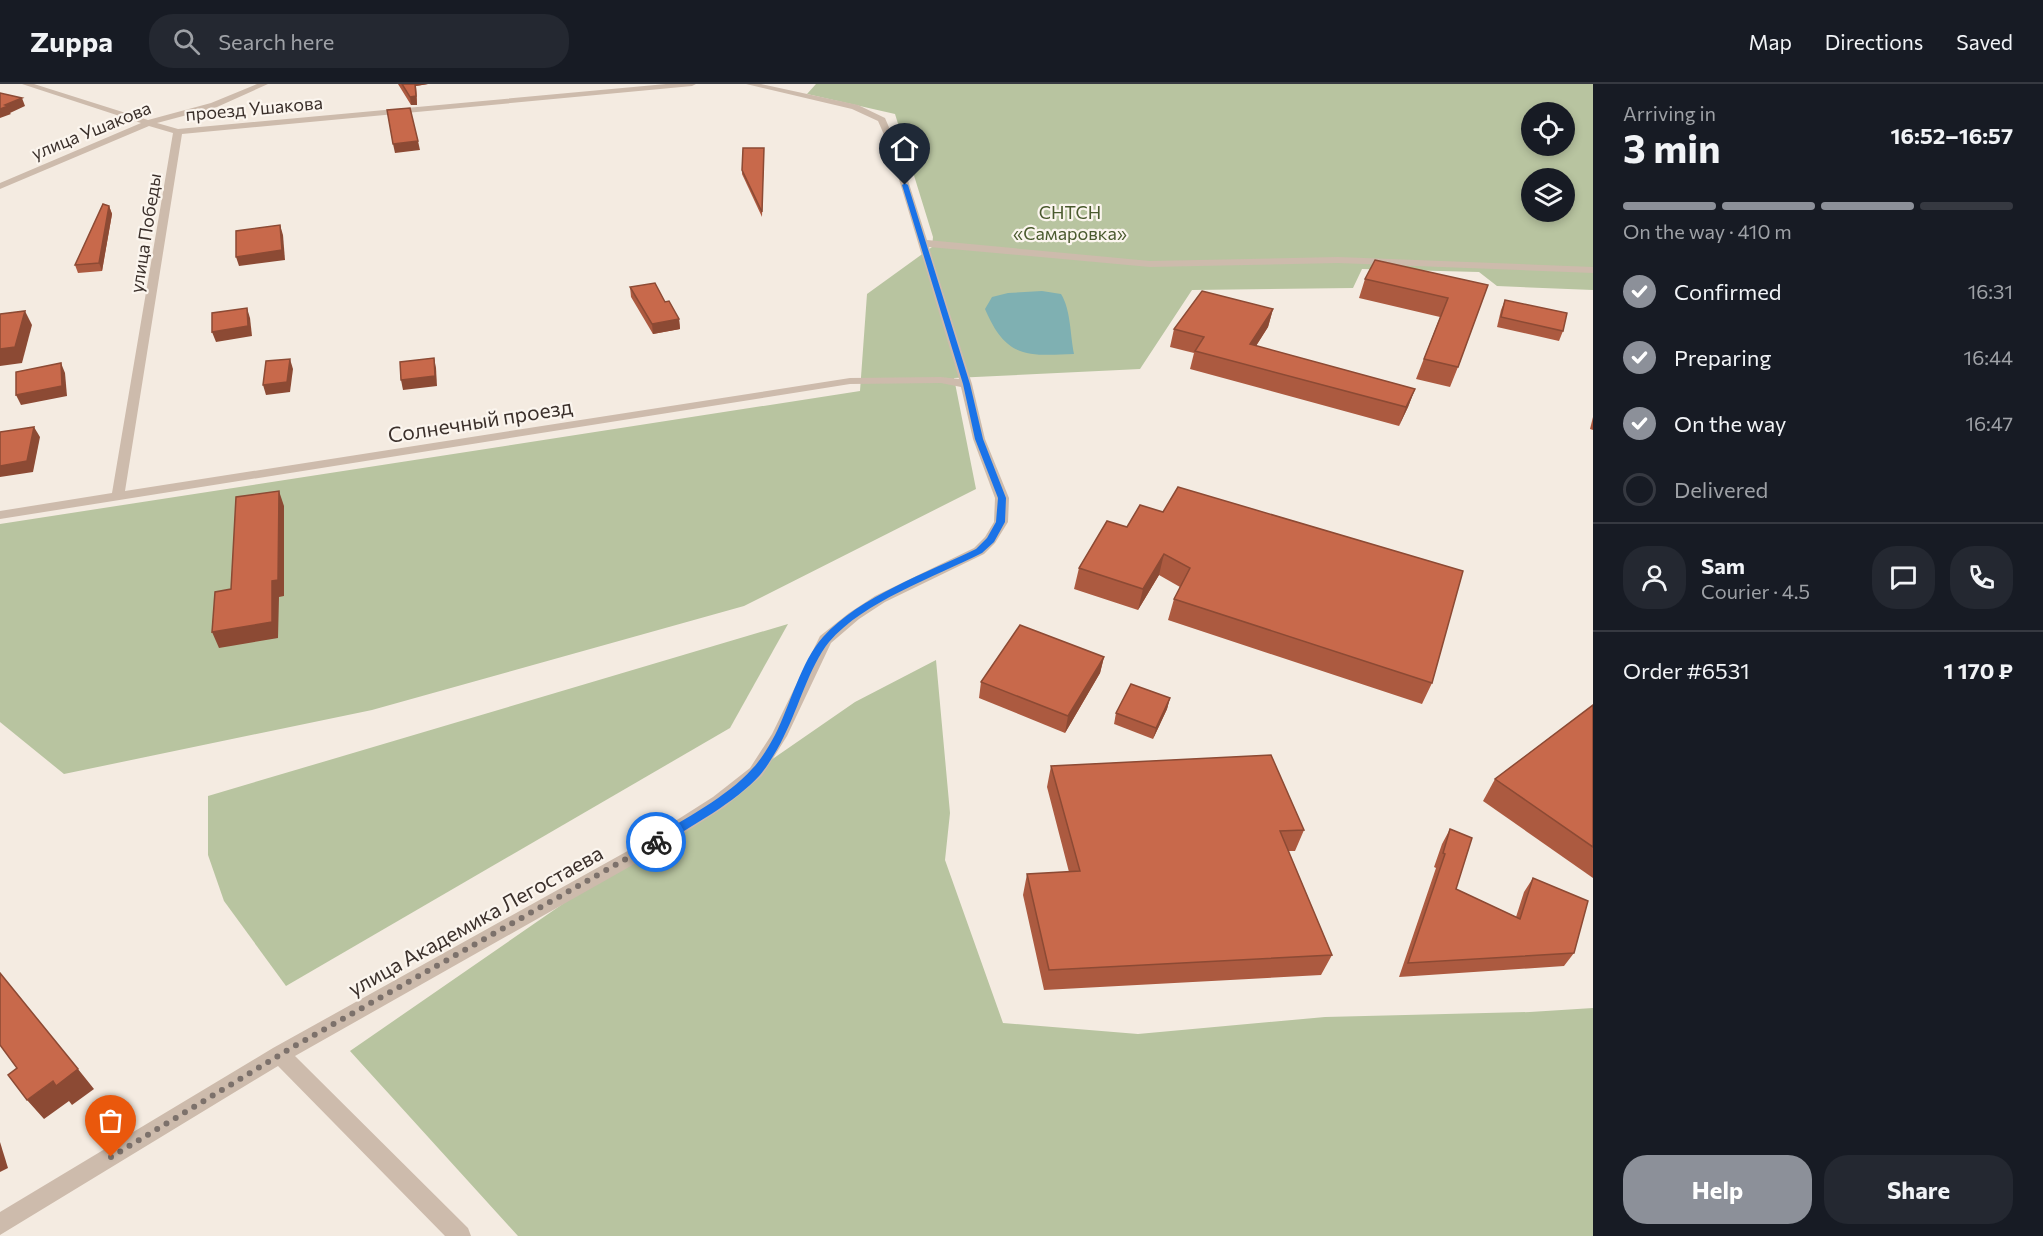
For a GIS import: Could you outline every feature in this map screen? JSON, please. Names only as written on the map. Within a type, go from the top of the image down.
[{"type":"street","points":[[26,84],[178,132]]},
{"type":"street","name":"улица Ушакова","points":[[0,186],[150,122],[214,105],[264,84]]},
{"type":"street","name":"проезд Ушакова","points":[[178,132],[692,84]]},
{"type":"street","points":[[750,84],[855,107],[882,120],[893,146],[966,384]]},
{"type":"street","points":[[799,95],[809,84]]},
{"type":"street","name":"улица Победы","points":[[118,496],[178,132]]},
{"type":"street","points":[[922,243],[1150,264],[1338,260],[1593,270]]},
{"type":"street","name":"Солнечный проезд","points":[[0,515],[850,381],[941,380],[966,384]]},
{"type":"street","name":"улица Академика Легостаева","points":[[0,1224],[280,1054],[639,853],[719,802],[756,772],[779,736],[808,670],[825,640],[854,616],[880,599],[979,551],[990,540],[1001,522],[1002,498],[979,439],[966,384]]},
{"type":"street","points":[[280,1054],[460,1236]]},
{"type":"green space","name":"СНТСН «Самаровка»","points":[[816,84],[1593,84],[1593,290],[1497,286],[1479,272],[1362,269],[1353,288],[1192,290],[1140,369],[954,378],[976,489],[744,606],[372,710],[64,774],[0,722],[0,524],[860,391],[867,294],[932,247],[933,237],[895,114],[807,94]]},
{"type":"green space","points":[[788,624],[730,728],[286,986],[224,901],[208,855],[208,796]]},
{"type":"green space","points":[[936,660],[950,813],[945,860],[1003,1023],[1138,1034],[1325,1017],[1530,1012],[1593,1008],[1593,1236],[518,1236],[350,1051],[855,702]]},
{"type":"water","points":[[1042,291],[1061,294],[1068,315],[1074,354],[1043,355],[1019,351],[1001,337],[985,309],[992,297],[1008,293]]},
{"type":"building","points":[[402,84],[415,84],[416,96],[410,97]]},
{"type":"building","points":[[0,93],[22,98],[0,109]]},
{"type":"building","points":[[410,108],[418,141],[393,144],[387,110]]},
{"type":"building","points":[[743,148],[764,148],[762,212],[742,170]]},
{"type":"building","points":[[103,204],[109,206],[99,263],[75,265]]},
{"type":"building","points":[[280,225],[282,250],[236,257],[236,231]]},
{"type":"building","points":[[1375,260],[1488,285],[1458,367],[1424,359],[1448,298],[1365,279]]},
{"type":"building","points":[[655,283],[665,302],[669,301],[679,319],[652,324],[630,287]]},
{"type":"building","points":[[1202,291],[1273,309],[1250,344],[1415,389],[1406,407],[1195,351],[1204,337],[1174,329]]},
{"type":"building","points":[[1505,300],[1567,313],[1563,331],[1501,317]]},
{"type":"building","points":[[247,308],[248,326],[212,332],[212,313]]},
{"type":"building","points":[[25,311],[15,347],[0,349],[0,314]]},
{"type":"building","points":[[434,358],[435,376],[401,380],[400,362]]},
{"type":"building","points":[[290,359],[287,382],[263,385],[266,361]]},
{"type":"building","points":[[61,363],[62,386],[16,395],[16,372]]},
{"type":"building","points":[[34,427],[27,461],[0,466],[0,432]]},
{"type":"building","points":[[1178,487],[1463,571],[1432,683],[1174,599],[1190,568],[1164,554],[1143,589],[1079,568],[1107,521],[1127,527],[1140,505],[1163,512]]},
{"type":"building","points":[[279,491],[278,580],[272,581],[272,622],[212,632],[215,592],[231,589],[236,497]]},
{"type":"building","points":[[1020,625],[1104,657],[1068,716],[981,682]]},
{"type":"building","points":[[1131,684],[1170,698],[1156,728],[1116,713]]},
{"type":"building","points":[[1593,705],[1593,847],[1495,779]]},
{"type":"building","points":[[1271,755],[1304,830],[1280,831],[1332,955],[1049,970],[1027,874],[1080,871],[1051,766]]},
{"type":"building","points":[[1450,829],[1472,838],[1456,889],[1520,919],[1533,878],[1588,901],[1574,953],[1408,963],[1445,854],[1443,853]]},
{"type":"building","points":[[0,973],[78,1069],[56,1086],[53,1081],[27,1100],[8,1075],[17,1068],[0,1045]]},
{"type":"way so far","points":[[111,1157],[293,1047],[656,842]]},
{"type":"route","points":[[656,842],[719,802],[756,772],[779,736],[808,670],[825,640],[854,616],[880,599],[979,551],[990,540],[1001,522],[1002,498],[979,439],[966,384],[905,185]]}]
